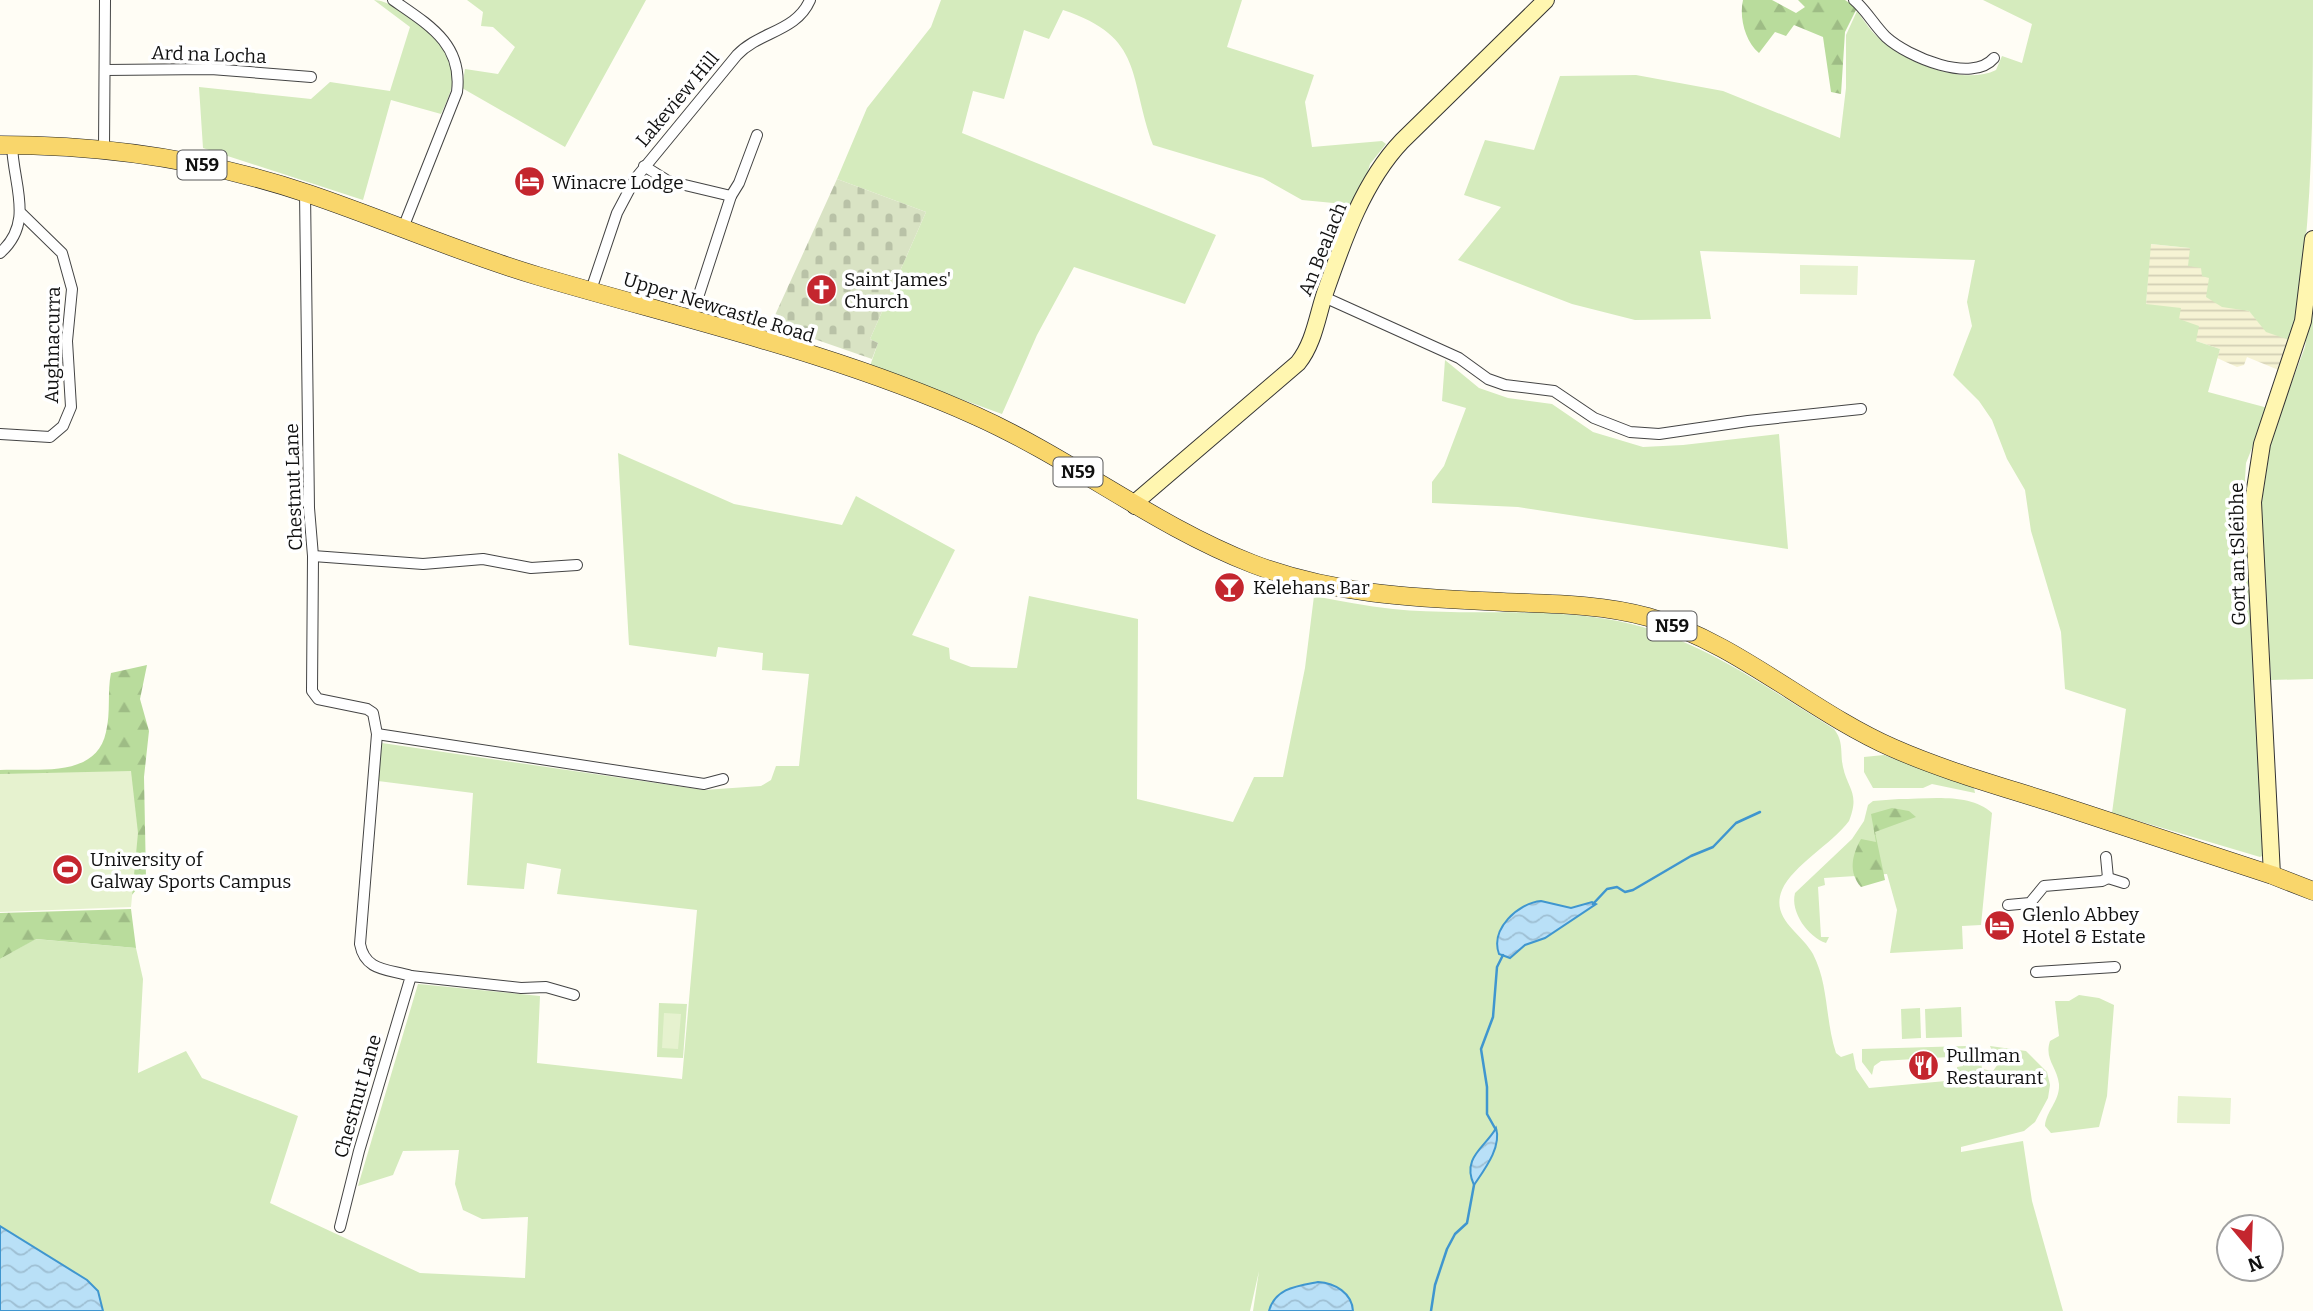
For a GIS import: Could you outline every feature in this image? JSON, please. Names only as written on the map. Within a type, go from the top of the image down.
[{"type":"main road","name":"Upper Newcastle Road","points":[[6,145],[104,148],[227,170],[305,192],[489,260],[819,358],[976,416],[1043,451],[1135,506],[1219,549],[1277,573],[1345,589],[1397,597],[1582,606],[1648,617],[1712,644],[1836,719],[1915,758],[2272,875]]},
{"type":"main road","name":"N59","points":[[2272,875],[2313,891]]},
{"type":"street","points":[[104,148],[105,0]]},
{"type":"street","points":[[393,0],[434,32],[453,51],[460,72],[457,92],[403,228]]},
{"type":"street","name":"Lakeview Hill","points":[[591,290],[617,213],[644,166],[737,55],[757,38],[792,25],[810,0]]},
{"type":"street","name":"An Bealach","points":[[1135,506],[1138,500],[1298,363],[1309,347],[1345,239],[1381,164],[1546,0]]},
{"type":"street","points":[[1853,0],[1889,39],[1950,68],[1977,70],[1987,66],[1994,58]]},
{"type":"street","name":"Ard na Locha","points":[[105,70],[211,69],[311,76]]},
{"type":"street","points":[[691,319],[731,196],[739,183],[757,135]]},
{"type":"street","points":[[0,253],[16,233],[22,214],[6,145]]},
{"type":"street","points":[[644,166],[668,181],[731,196]]},
{"type":"street","name":"Chestnut Lane","points":[[305,192],[309,508],[313,556],[312,691],[318,699],[367,709],[373,713],[377,734]]},
{"type":"street","name":"Aughnacurra","points":[[0,434],[50,437],[63,426],[72,401],[67,341],[72,289],[69,269],[62,253],[22,214]]},
{"type":"street","name":"Gort an tSléibhe","points":[[2272,875],[2253,502],[2262,444],[2303,321],[2313,246]]},
{"type":"street","points":[[1324,297],[1458,358],[1488,379],[1505,385],[1553,391],[1594,418],[1630,432],[1659,434],[1748,421],[1861,410]]},
{"type":"street","points":[[313,556],[423,564],[483,559],[531,568],[576,565]]},
{"type":"street","points":[[574,995],[546,987],[521,988],[411,976],[368,963],[363,957],[360,944],[377,734],[704,784],[723,779]]},
{"type":"street","points":[[2106,857],[2108,878]]},
{"type":"street","points":[[2008,905],[2030,903],[2044,886],[2102,881],[2108,878],[2124,883]]},
{"type":"street","points":[[2036,972],[2115,967]]},
{"type":"street","name":"Chestnut Lane","points":[[340,1227],[359,1151],[411,976]]},
{"type":"shaded area","points":[[2150,244],[2190,248],[2209,278],[2241,309],[2249,311],[2257,320],[2292,341],[2281,371],[2247,357],[2244,365],[2237,367],[2217,358],[2220,349],[2196,341],[2179,319],[2146,305]]},
{"type":"green space","points":[[374,0],[395,7],[422,25],[444,47],[451,58],[454,73],[441,114],[391,100],[363,200],[203,148],[199,87],[311,99],[330,82],[390,91],[410,27]]},
{"type":"green space","points":[[467,0],[646,0],[565,147],[462,88],[465,69],[498,74],[515,47],[493,27],[481,26],[483,12]]},
{"type":"green space","points":[[941,0],[1242,0],[1227,47],[1314,75],[1305,102],[1312,147],[1382,141],[1386,144],[1370,164],[1359,202],[1353,208],[1344,204],[1302,200],[1263,178],[1153,145],[1129,62],[1121,47],[1108,33],[1089,21],[1063,10],[1049,39],[1024,30],[1004,99],[973,91],[962,133],[1216,235],[1185,304],[1074,267],[1037,335],[1002,414],[870,366],[878,343],[870,339],[926,212],[837,179],[867,108],[931,27]]},
{"type":"green space","points":[[1743,0],[1772,0],[1796,13],[1805,7],[1798,0],[1845,0],[1857,8],[1845,32],[1841,94],[1831,92],[1823,37],[1794,25],[1786,36],[1775,32],[1759,53],[1744,28]]},
{"type":"green space","points":[[1983,0],[2313,0],[2308,214],[2292,341],[2266,332],[2249,311],[2222,307],[2206,297],[2209,278],[2202,276],[2201,268],[2188,266],[2190,248],[2151,244],[2146,304],[2181,308],[2179,319],[2199,326],[2196,341],[2220,349],[2208,392],[2268,408],[2246,463],[2245,479],[2252,556],[2264,855],[2260,857],[2112,813],[2126,709],[2065,689],[2061,632],[2031,531],[2025,490],[2007,459],[1992,420],[1979,401],[1953,375],[1972,326],[1967,302],[1975,260],[1700,251],[1711,319],[1635,320],[1572,304],[1458,260],[1501,207],[1464,195],[1485,140],[1534,150],[1560,76],[1636,75],[1723,91],[1840,138],[1846,88],[1846,35],[1857,11],[1882,41],[1906,57],[1937,70],[1953,74],[1983,74],[1996,70],[2002,56],[2022,63],[2032,24]]},
{"type":"green space","points":[[837,179],[926,212],[870,339],[878,343],[872,359],[771,324]]},
{"type":"green space","points":[[1800,265],[1858,266],[1857,295],[1800,294]]},
{"type":"green space","points":[[2313,295],[2313,679],[2271,680],[2261,508],[2272,435],[2305,347]]},
{"type":"green space","points":[[1445,360],[1479,388],[1508,398],[1552,404],[1593,432],[1643,447],[1779,434],[1788,549],[1518,507],[1432,503],[1432,482],[1444,466],[1466,408],[1442,401]]},
{"type":"green space","points":[[618,453],[734,504],[842,525],[856,496],[955,550],[912,635],[949,648],[950,659],[971,667],[1017,668],[1029,596],[1138,619],[1137,799],[1233,822],[1254,777],[1283,777],[1305,668],[1314,596],[1393,609],[1542,613],[1602,618],[1658,632],[1685,643],[1761,683],[1834,729],[1839,738],[1843,767],[1852,792],[1853,804],[1849,821],[1787,881],[1779,900],[1784,917],[1808,946],[1818,966],[1836,1053],[1841,1057],[1853,1053],[1856,1069],[1869,1088],[1957,1080],[1957,1067],[1963,1066],[1963,1061],[1981,1061],[1982,1069],[1993,1071],[1998,1064],[1990,1046],[2026,1051],[2047,1072],[2050,1085],[2048,1098],[2035,1122],[2024,1131],[1961,1147],[1961,1152],[2023,1141],[2032,1201],[2063,1311],[1253,1311],[1259,1271],[1250,1311],[103,1311],[98,1291],[87,1280],[0,1226],[0,959],[35,939],[136,948],[143,979],[138,1073],[186,1051],[202,1078],[298,1116],[270,1203],[420,1273],[525,1278],[528,1217],[482,1219],[463,1210],[455,1184],[459,1150],[403,1151],[393,1175],[358,1186],[418,984],[540,996],[537,1063],[682,1079],[697,910],[557,894],[561,869],[527,863],[524,889],[467,885],[473,793],[378,781],[382,743],[704,790],[761,786],[771,780],[776,766],[799,766],[809,674],[762,670],[763,653],[718,647],[716,657],[629,645]]},
{"type":"green space","points":[[147,665],[140,699],[149,731],[144,777],[146,878],[126,902],[0,789],[0,770],[63,768],[90,757],[100,747],[106,732],[111,673]]},
{"type":"green space","points":[[1884,755],[1974,788],[1975,793],[1932,784],[1923,788],[1873,788],[1864,772],[1864,757]]},
{"type":"green space","name":"University of Galway Sports Campus","points":[[131,771],[138,833],[131,907],[0,912],[0,774]]},
{"type":"green space","points":[[1960,799],[1983,806],[1992,813],[1981,925],[1962,926],[1963,949],[1890,953],[1897,910],[1887,874],[1824,878],[1825,885],[1818,887],[1821,937],[1829,937],[1826,943],[1807,930],[1798,916],[1795,893],[1852,839],[1864,821],[1868,805],[1873,801]]},
{"type":"green space","points":[[1892,808],[1909,811],[1916,817],[1875,832],[1885,880],[1861,887],[1853,869],[1855,851],[1861,839],[1876,842],[1871,814]]},
{"type":"green space","points":[[131,909],[136,948],[36,939],[0,959],[0,913]]},
{"type":"green space","points":[[2079,995],[2099,998],[2114,1005],[2107,1096],[2099,1127],[2051,1133],[2045,1126],[2059,1090],[2058,1078],[2049,1053],[2050,1041],[2059,1036],[2055,1001],[2069,1001]]},
{"type":"green space","points":[[659,1003],[687,1004],[683,1058],[657,1057]]},
{"type":"green space","points":[[1961,1007],[1962,1037],[1926,1038],[1925,1009]]},
{"type":"green space","points":[[1920,1008],[1921,1038],[1902,1039],[1901,1009]]},
{"type":"green space","points":[[664,1013],[681,1014],[678,1049],[662,1048]]},
{"type":"green space","points":[[1966,1046],[1966,1056],[1881,1061],[1874,1066],[1872,1075],[1862,1062],[1862,1049]]},
{"type":"green space","points":[[2178,1096],[2231,1098],[2230,1124],[2177,1123]]},
{"type":"water","points":[[1541,901],[1571,908],[1592,902],[1596,904],[1545,938],[1525,945],[1510,958],[1499,954],[1499,935],[1508,919],[1523,907]]},
{"type":"water","points":[[1496,1128],[1497,1143],[1474,1185],[1471,1175],[1473,1160]]},
{"type":"water","points":[[0,1226],[87,1280],[98,1291],[103,1311],[0,1311]]},
{"type":"water","points":[[1318,1282],[1330,1284],[1346,1294],[1353,1311],[1269,1311],[1276,1297],[1288,1289]]},
{"type":"waterway","points":[[1593,904],[1607,889],[1617,887],[1625,892],[1633,890],[1691,856],[1713,847],[1736,823],[1760,812]]},
{"type":"waterway","points":[[1496,1130],[1487,1114],[1487,1087],[1481,1049],[1493,1017],[1497,967],[1503,955]]},
{"type":"waterway","points":[[1431,1311],[1435,1285],[1447,1249],[1455,1234],[1467,1223],[1474,1185]]},
{"type":"place","name":"Winacre Lodge","points":[[529,182]]},
{"type":"place","name":"Saint James' Church","points":[[821,290]]},
{"type":"place","name":"Kelehans Bar","points":[[1230,587]]},
{"type":"place","name":"University of Galway Sports Campus","points":[[67,870]]},
{"type":"place","name":"Glenlo Abbey Hotel & Estate","points":[[1999,925]]},
{"type":"place","name":"Pullman Restaurant","points":[[1923,1066]]}]
